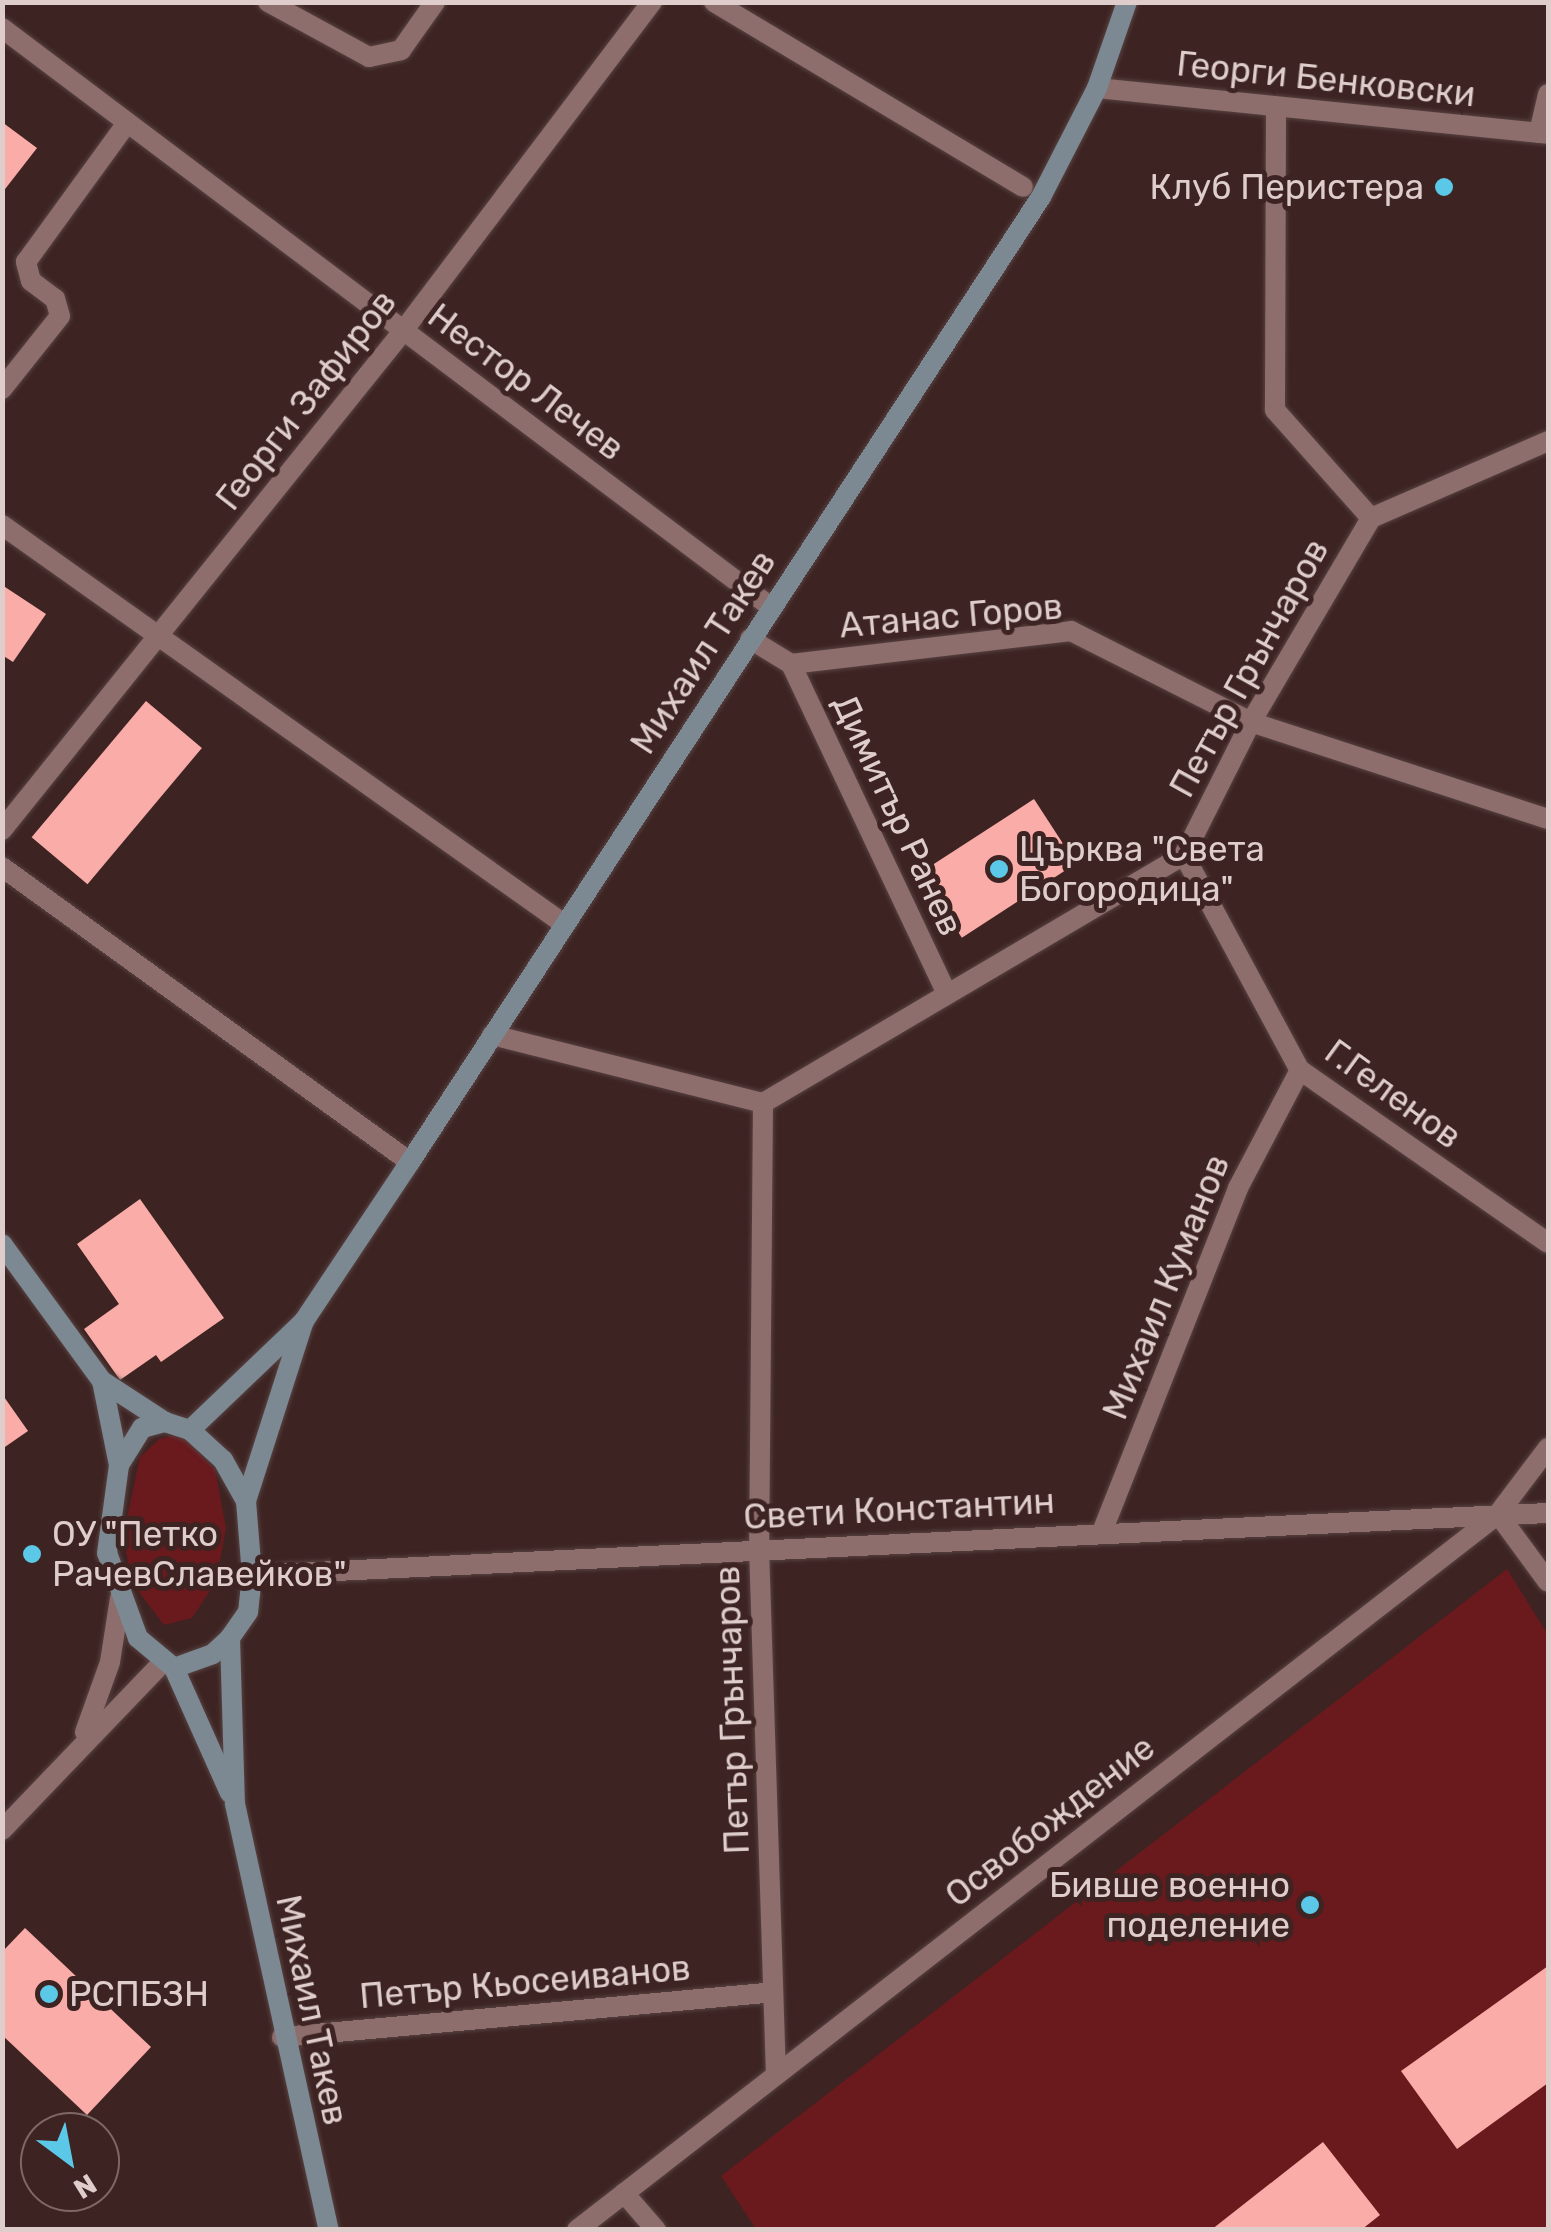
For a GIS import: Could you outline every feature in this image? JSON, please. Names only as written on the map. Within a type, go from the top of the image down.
[{"type":"main road","name":"Михаил Такев","points":[[190,1430],[304,1321],[410,1162],[1040,197],[1097,88],[1127,2]]},
{"type":"main road","points":[[2,1244],[102,1381],[165,1422],[190,1430],[223,1460],[246,1502],[252,1574],[248,1612],[213,1654],[168,1666],[138,1638],[120,1598],[107,1553],[119,1465],[102,1381]]},
{"type":"main road","name":"Михаил Такев","points":[[246,1502],[304,1321]]},
{"type":"main road","points":[[119,1465],[142,1428],[165,1422]]},
{"type":"main road","name":"Михаил Такев","points":[[230,1638],[235,1804],[282,2037],[329,2230]]},
{"type":"main road","name":"Михаил Такев","points":[[168,1666],[235,1804]]},
{"type":"street","points":[[268,2],[369,56],[401,50],[435,2]]},
{"type":"street","name":"Георги Зафиров","points":[[2,830],[160,639],[402,331],[652,2]]},
{"type":"street","points":[[714,2],[1023,187]]},
{"type":"street","name":"Нестор Лечев","points":[[2,28],[772,606]]},
{"type":"street","name":"Георги Бенковски","points":[[1097,88],[1544,133]]},
{"type":"street","points":[[1544,133],[1548,94]]},
{"type":"street","points":[[1276,108],[1275,410],[1371,518]]},
{"type":"street","points":[[2,389],[60,316],[55,299],[31,281],[26,262],[128,123]]},
{"type":"street","name":"Петър Грънчаров","points":[[776,2075],[759,1547],[763,1103],[1184,854],[1251,722],[1371,518],[1548,441]]},
{"type":"street","points":[[2,525],[564,924]]},
{"type":"street","name":"Атанас Горов","points":[[791,664],[1070,631],[1251,722],[1548,819]]},
{"type":"street","points":[[750,640],[791,664]]},
{"type":"street","name":"Димитър Ранев","points":[[791,664],[946,994]]},
{"type":"street","name":"Г.Геленов","points":[[1184,854],[1300,1070],[1548,1243]]},
{"type":"street","points":[[2,867],[410,1162]]},
{"type":"street","points":[[492,1035],[763,1103]]},
{"type":"street","name":"Михаил Куманов","points":[[1102,1532],[1238,1188],[1300,1070]]},
{"type":"street","name":"Освобождение","points":[[577,2230],[1498,1514],[1548,1448]]},
{"type":"street","name":"Свети Константин","points":[[252,1574],[759,1547],[1548,1513]]},
{"type":"street","points":[[1498,1514],[1548,1582]]},
{"type":"street","points":[[82,1739],[110,1662],[120,1598]]},
{"type":"street","points":[[2,1830],[82,1739],[168,1666]]},
{"type":"street","name":"Петър Кьосеиванов","points":[[282,2037],[773,1992]]},
{"type":"street","points":[[624,2193],[656,2230]]},
{"type":"shaded area","points":[[180,1433],[215,1469],[226,1528],[216,1582],[192,1618],[164,1625],[132,1583],[123,1535],[140,1457],[159,1439]]},
{"type":"shaded area","name":"Бивше военно поделение","points":[[1507,1569],[1548,1635],[1548,2229],[756,2229],[721,2176]]},
{"type":"building","points":[[2,122],[37,148],[2,193]]},
{"type":"building","points":[[2,585],[46,614],[13,662],[2,655]]},
{"type":"building","points":[[146,701],[202,748],[88,884],[32,837]]},
{"type":"building","name":"Църква \"Света Богородица\"","points":[[1034,799],[1076,864],[962,938],[920,873]]},
{"type":"building","points":[[140,1199],[224,1318],[161,1362],[156,1355],[120,1380],[84,1329],[119,1304],[77,1244]]},
{"type":"building","points":[[2,1394],[28,1431],[2,1449]]},
{"type":"building","name":"РСПБЗН","points":[[25,1928],[151,2047],[90,2112],[84,2112],[2,2035],[2,1952]]},
{"type":"building","points":[[1548,1966],[1548,2083],[1457,2149],[1401,2071]]},
{"type":"building","points":[[1323,2142],[1380,2215],[1361,2230],[1211,2230]]},
{"type":"place","name":"Клуб Перистера","points":[[1444,187]]},
{"type":"place","name":"Църква \"Света Богородица\"","points":[[999,869]]},
{"type":"place","name":"ОУ \"Петко РачевСлавейков\"","points":[[32,1554]]},
{"type":"place","name":"Бивше военно поделение","points":[[1310,1905]]},
{"type":"place","name":"РСПБЗН","points":[[49,1994]]}]
